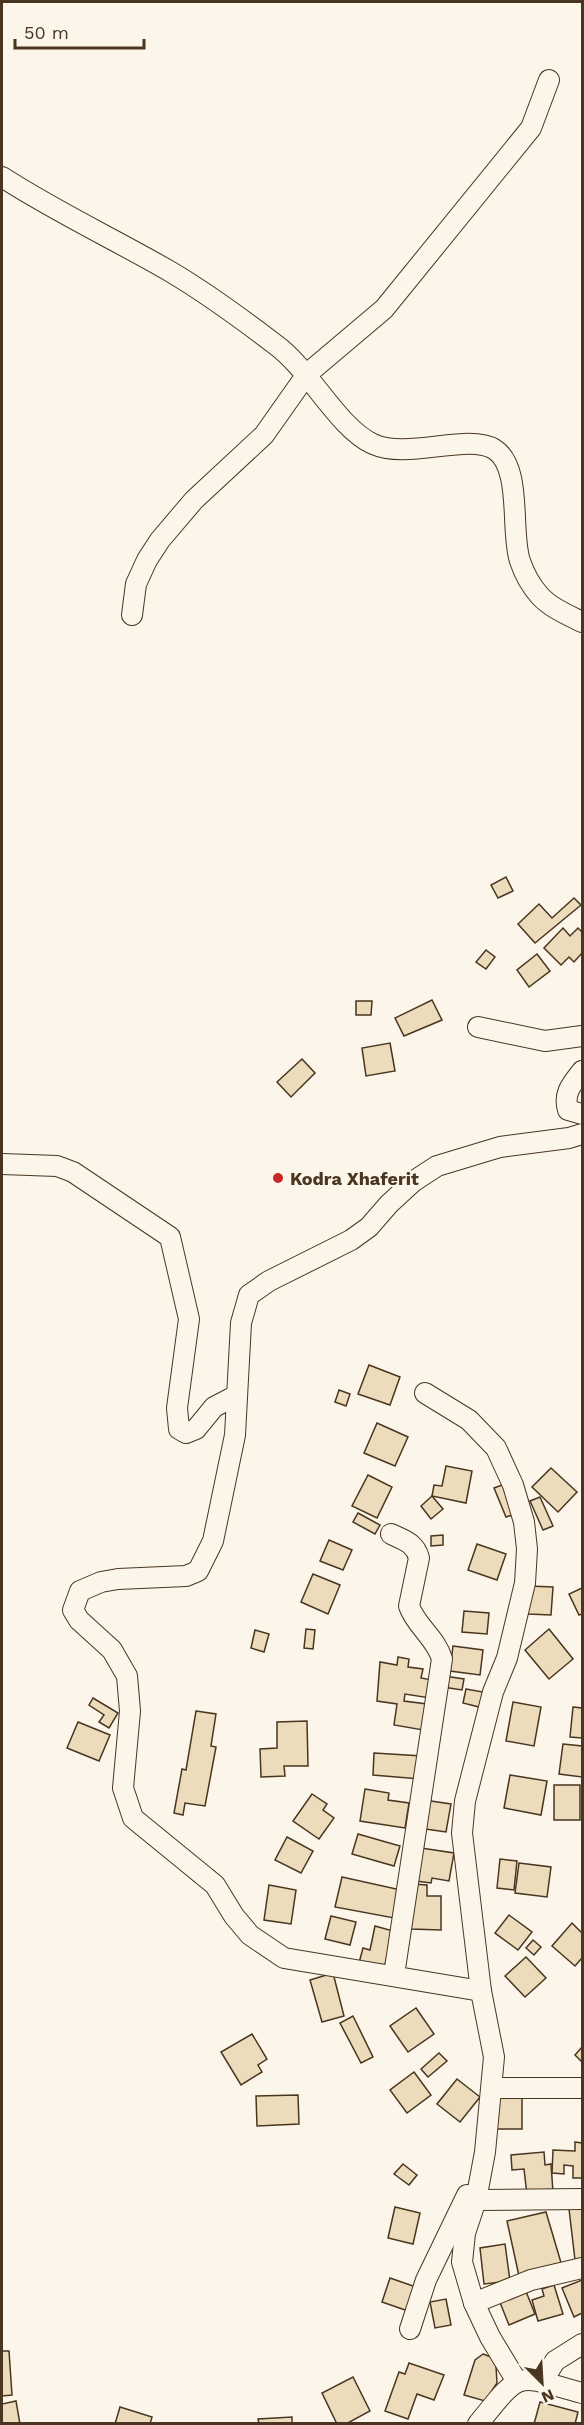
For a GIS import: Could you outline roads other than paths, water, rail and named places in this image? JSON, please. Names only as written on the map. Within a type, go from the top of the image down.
[{"type":"street","points":[[132,615],[136,584],[147,560],[160,540],[194,500],[264,435],[307,374],[384,309],[503,166],[531,128],[549,80]]},
{"type":"street","points":[[2,177],[200,290],[279,347],[307,374],[348,424],[372,444],[410,450],[484,446],[502,456],[512,485],[519,560],[528,580],[541,597],[582,622]]},
{"type":"street","points":[[478,1027],[545,1041],[582,1036]]},
{"type":"street","points":[[582,1071],[565,1094],[568,1110],[582,1114]]},
{"type":"street","points":[[481,1991],[394,1975],[300,1962],[284,1958],[265,1947],[234,1916],[215,1885],[134,1818],[123,1788],[130,1712],[127,1676],[112,1650],[79,1620],[73,1610],[80,1591],[101,1582],[166,1579],[186,1576],[198,1571],[213,1541],[235,1435],[241,1323],[249,1295],[259,1286],[351,1240],[369,1227],[389,1204],[414,1182],[437,1166],[500,1147],[570,1138],[582,1134]]},
{"type":"street","points":[[2,1164],[57,1166],[73,1172],[170,1237],[189,1318],[177,1408],[179,1429],[186,1433],[196,1428],[214,1407],[237,1395]]},
{"type":"street","points":[[425,1393],[469,1420],[496,1448],[513,1485],[524,1522],[527,1549],[525,1582],[507,1658],[493,1692],[465,1801],[462,1833],[481,1991],[494,2057],[493,2088],[480,2179],[465,2233],[462,2262],[474,2303],[490,2337],[516,2380]]},
{"type":"street","points":[[391,1534],[411,1543],[417,1550],[419,1558],[409,1606],[412,1614],[439,1650],[442,1659],[394,1975]]},
{"type":"street","points":[[493,2088],[582,2088]]},
{"type":"street","points":[[410,2329],[426,2280],[464,2199],[480,2179]]},
{"type":"street","points":[[476,2200],[582,2199]]},
{"type":"street","points":[[474,2303],[531,2280],[582,2268]]},
{"type":"street","points":[[542,2382],[555,2361],[582,2344]]},
{"type":"street","points":[[478,2424],[516,2380],[527,2378],[582,2393]]},
{"type":"place","name":"Kodra Xhaferit","points":[[278,1178]]}]
